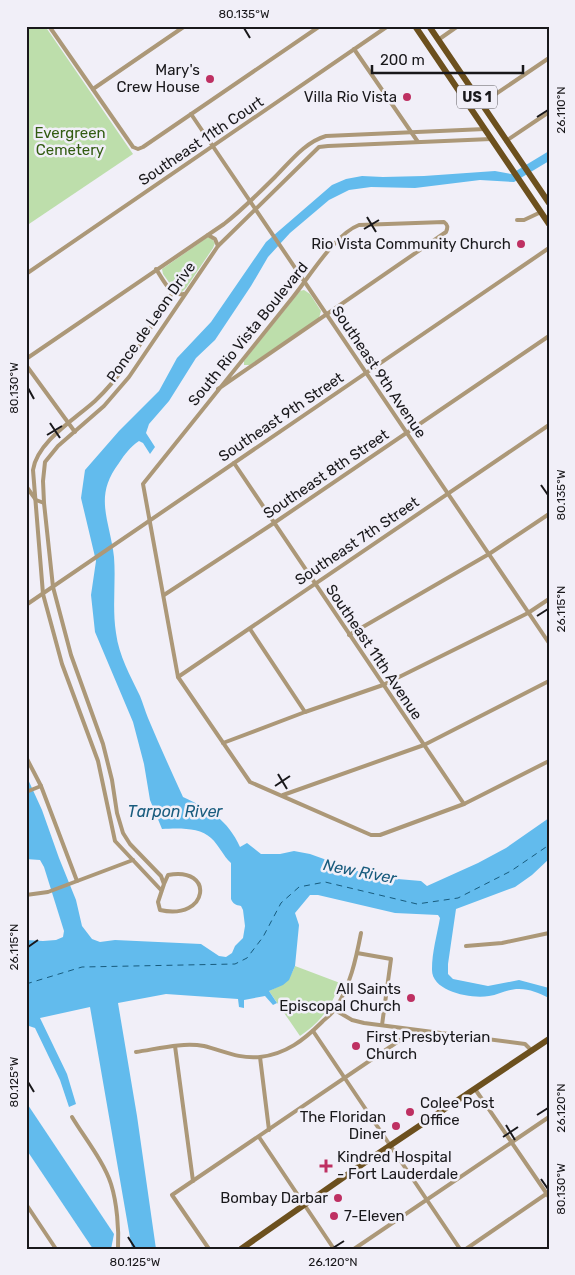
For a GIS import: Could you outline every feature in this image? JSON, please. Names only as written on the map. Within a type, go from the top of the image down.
[{"type":"main road","name":"US 1","points":[[415,26],[549,224]]},
{"type":"main road","name":"US 1","points":[[429,26],[521,163],[548,199]]},
{"type":"main road","points":[[463,97],[482,104]]},
{"type":"main road","points":[[485,129],[494,132],[506,141]]},
{"type":"main road","points":[[241,1249],[549,1039]]},
{"type":"street","points":[[49,26],[133,147],[138,149],[320,26]]},
{"type":"street","points":[[93,89],[185,26]]},
{"type":"street","name":"Southeast 11th Court","points":[[26,274],[388,26]]},
{"type":"street","points":[[438,40],[458,26]]},
{"type":"street","points":[[354,49],[418,142]]},
{"type":"street","points":[[482,104],[549,58]]},
{"type":"street","points":[[506,141],[549,112]]},
{"type":"street","name":"Southeast 9th Avenue","points":[[191,114],[549,642]]},
{"type":"street","points":[[26,359],[224,224],[317,139],[326,136],[485,129]]},
{"type":"street","points":[[451,131],[451,141]]},
{"type":"street","name":"Ponce de Leon Drive","points":[[164,884],[161,876],[130,844],[123,833],[103,744],[71,655],[53,587],[44,503],[43,481],[46,462],[51,453],[104,406],[130,378],[218,246],[320,148],[328,146],[491,139]]},
{"type":"street","points":[[263,189],[264,194],[268,196]]},
{"type":"street","points":[[517,220],[524,220],[541,212]]},
{"type":"street","name":"South Rio Vista Boulevard","points":[[178,677],[143,484],[340,236],[350,228],[359,225],[444,222],[448,228],[446,232],[326,314]]},
{"type":"street","points":[[208,235],[215,239],[218,246]]},
{"type":"street","name":"Southeast 9th Street","points":[[26,605],[549,248]]},
{"type":"street","points":[[156,269],[172,292],[178,295],[185,293]]},
{"type":"street","name":"Ponce de Leon Drive","points":[[161,890],[115,841],[98,761],[62,664],[43,594],[33,470],[34,461],[46,445],[96,400],[118,375],[172,292]]},
{"type":"street","points":[[168,299],[174,300],[178,304]]},
{"type":"street","points":[[218,389],[326,314]]},
{"type":"street","name":"Southeast 8th Street","points":[[164,595],[274,523],[549,336]]},
{"type":"street","points":[[241,360],[247,369]]},
{"type":"street","points":[[26,365],[74,432]]},
{"type":"street","name":"Southeast 7th Street","points":[[178,677],[549,425]]},
{"type":"street","name":"Southeast 11th Avenue","points":[[234,463],[464,804]]},
{"type":"street","points":[[26,486],[36,500],[44,503]]},
{"type":"street","points":[[349,635],[489,554],[549,514]]},
{"type":"street","points":[[223,744],[305,712],[383,685],[528,613],[549,599]]},
{"type":"street","points":[[250,629],[305,712]]},
{"type":"street","points":[[178,677],[250,782],[371,835],[380,835],[464,804],[549,761]]},
{"type":"street","points":[[283,795],[424,745],[549,682]]},
{"type":"street","points":[[26,757],[41,786],[77,881]]},
{"type":"street","points":[[26,792],[41,786]]},
{"type":"street","points":[[26,895],[48,892],[132,860]]},
{"type":"street","points":[[168,875],[190,875],[196,880],[201,891],[199,900],[192,906],[178,912],[160,910],[158,902],[164,884],[168,875]]},
{"type":"street","points":[[466,946],[502,943],[549,933]]},
{"type":"street","points":[[136,1052],[189,1045],[204,1046],[238,1056],[260,1057],[294,1046],[306,1038],[335,1010],[352,975],[360,934]]},
{"type":"street","points":[[357,954],[391,959],[382,1025]]},
{"type":"street","points":[[335,1010],[352,1020],[525,1044],[532,1051]]},
{"type":"street","points":[[209,1249],[172,1195],[415,1030]]},
{"type":"street","points":[[313,1031],[460,1249]]},
{"type":"street","points":[[175,1046],[193,1181]]},
{"type":"street","points":[[260,1057],[269,1130]]},
{"type":"street","points":[[466,1249],[548,1194],[475,1089]]},
{"type":"street","points":[[72,1117],[111,1184],[119,1229],[118,1249]]},
{"type":"street","points":[[354,1249],[549,1117]]},
{"type":"street","points":[[258,1137],[334,1249]]},
{"type":"street","points":[[26,1204],[56,1249]]},
{"type":"green space","name":"Evergreen Cemetery","points":[[26,26],[45,26],[133,154],[26,226]]},
{"type":"green space","points":[[208,237],[215,243],[213,248],[186,288],[181,293],[176,292],[163,274],[162,269]]},
{"type":"green space","points":[[304,290],[310,294],[321,311],[319,318],[250,365],[244,365],[247,357],[300,291]]},
{"type":"green space","points":[[295,966],[340,983],[325,1013],[300,1036],[269,991],[285,982]]},
{"type":"water","name":"Tarpon River","points":[[549,151],[549,161],[514,182],[480,180],[415,188],[371,187],[349,190],[329,200],[290,233],[268,257],[215,340],[196,358],[169,401],[149,424],[146,433],[155,447],[150,454],[143,443],[139,441],[123,457],[111,475],[105,498],[105,509],[114,557],[114,614],[117,641],[125,665],[183,797],[201,806],[224,822],[240,847],[247,843],[261,854],[280,854],[294,851],[310,854],[374,877],[421,881],[427,886],[506,848],[549,818],[549,859],[532,875],[515,887],[456,909],[448,974],[453,979],[488,986],[519,980],[549,988],[549,998],[523,989],[481,997],[453,992],[438,983],[433,977],[432,963],[440,918],[438,915],[395,913],[318,895],[310,895],[295,913],[299,925],[295,966],[289,980],[269,991],[277,1003],[273,1005],[265,996],[244,1000],[244,1008],[239,1007],[238,999],[166,994],[118,1003],[137,1116],[156,1249],[132,1249],[90,1007],[40,1018],[67,1074],[76,1104],[69,1107],[60,1080],[35,1028],[26,1025],[26,940],[56,940],[63,937],[64,931],[44,867],[40,860],[26,859],[26,775],[42,810],[76,900],[82,926],[92,939],[100,942],[115,940],[201,944],[219,956],[226,957],[232,953],[235,946],[243,938],[245,926],[241,906],[235,904],[231,899],[231,863],[206,834],[188,829],[162,829],[150,800],[144,764],[133,722],[95,632],[91,595],[96,561],[81,498],[85,470],[119,431],[159,391],[177,358],[211,322],[266,242],[332,185],[346,179],[362,176],[424,176],[495,171],[511,174]]},
{"type":"water","points":[[26,1102],[114,1234],[111,1249],[93,1249],[26,1149]]},
{"type":"ferry route","points":[[26,984],[82,967],[235,964],[247,958],[263,937],[281,903],[299,887],[325,882],[417,904],[458,898],[511,871],[549,845]]},
{"type":"place","name":"Mary's Crew House","points":[[210,79]]},
{"type":"place","name":"Villa Rio Vista","points":[[407,97]]},
{"type":"place","name":"Rio Vista Community Church","points":[[521,244]]},
{"type":"place","name":"All Saints Episcopal Church","points":[[411,998]]},
{"type":"place","name":"First Presbyterian Church","points":[[356,1046]]},
{"type":"place","name":"Colee Post Office","points":[[410,1112]]},
{"type":"place","name":"The Floridan Diner","points":[[396,1126]]},
{"type":"place","name":"Kindred Hospital - Fort Lauderdale","points":[[326,1166]]},
{"type":"place","name":"Bombay Darbar","points":[[338,1198]]},
{"type":"place","name":"7-Eleven","points":[[334,1216]]},
{"type":"water label","name":"New River","points":[[360,871]]}]
